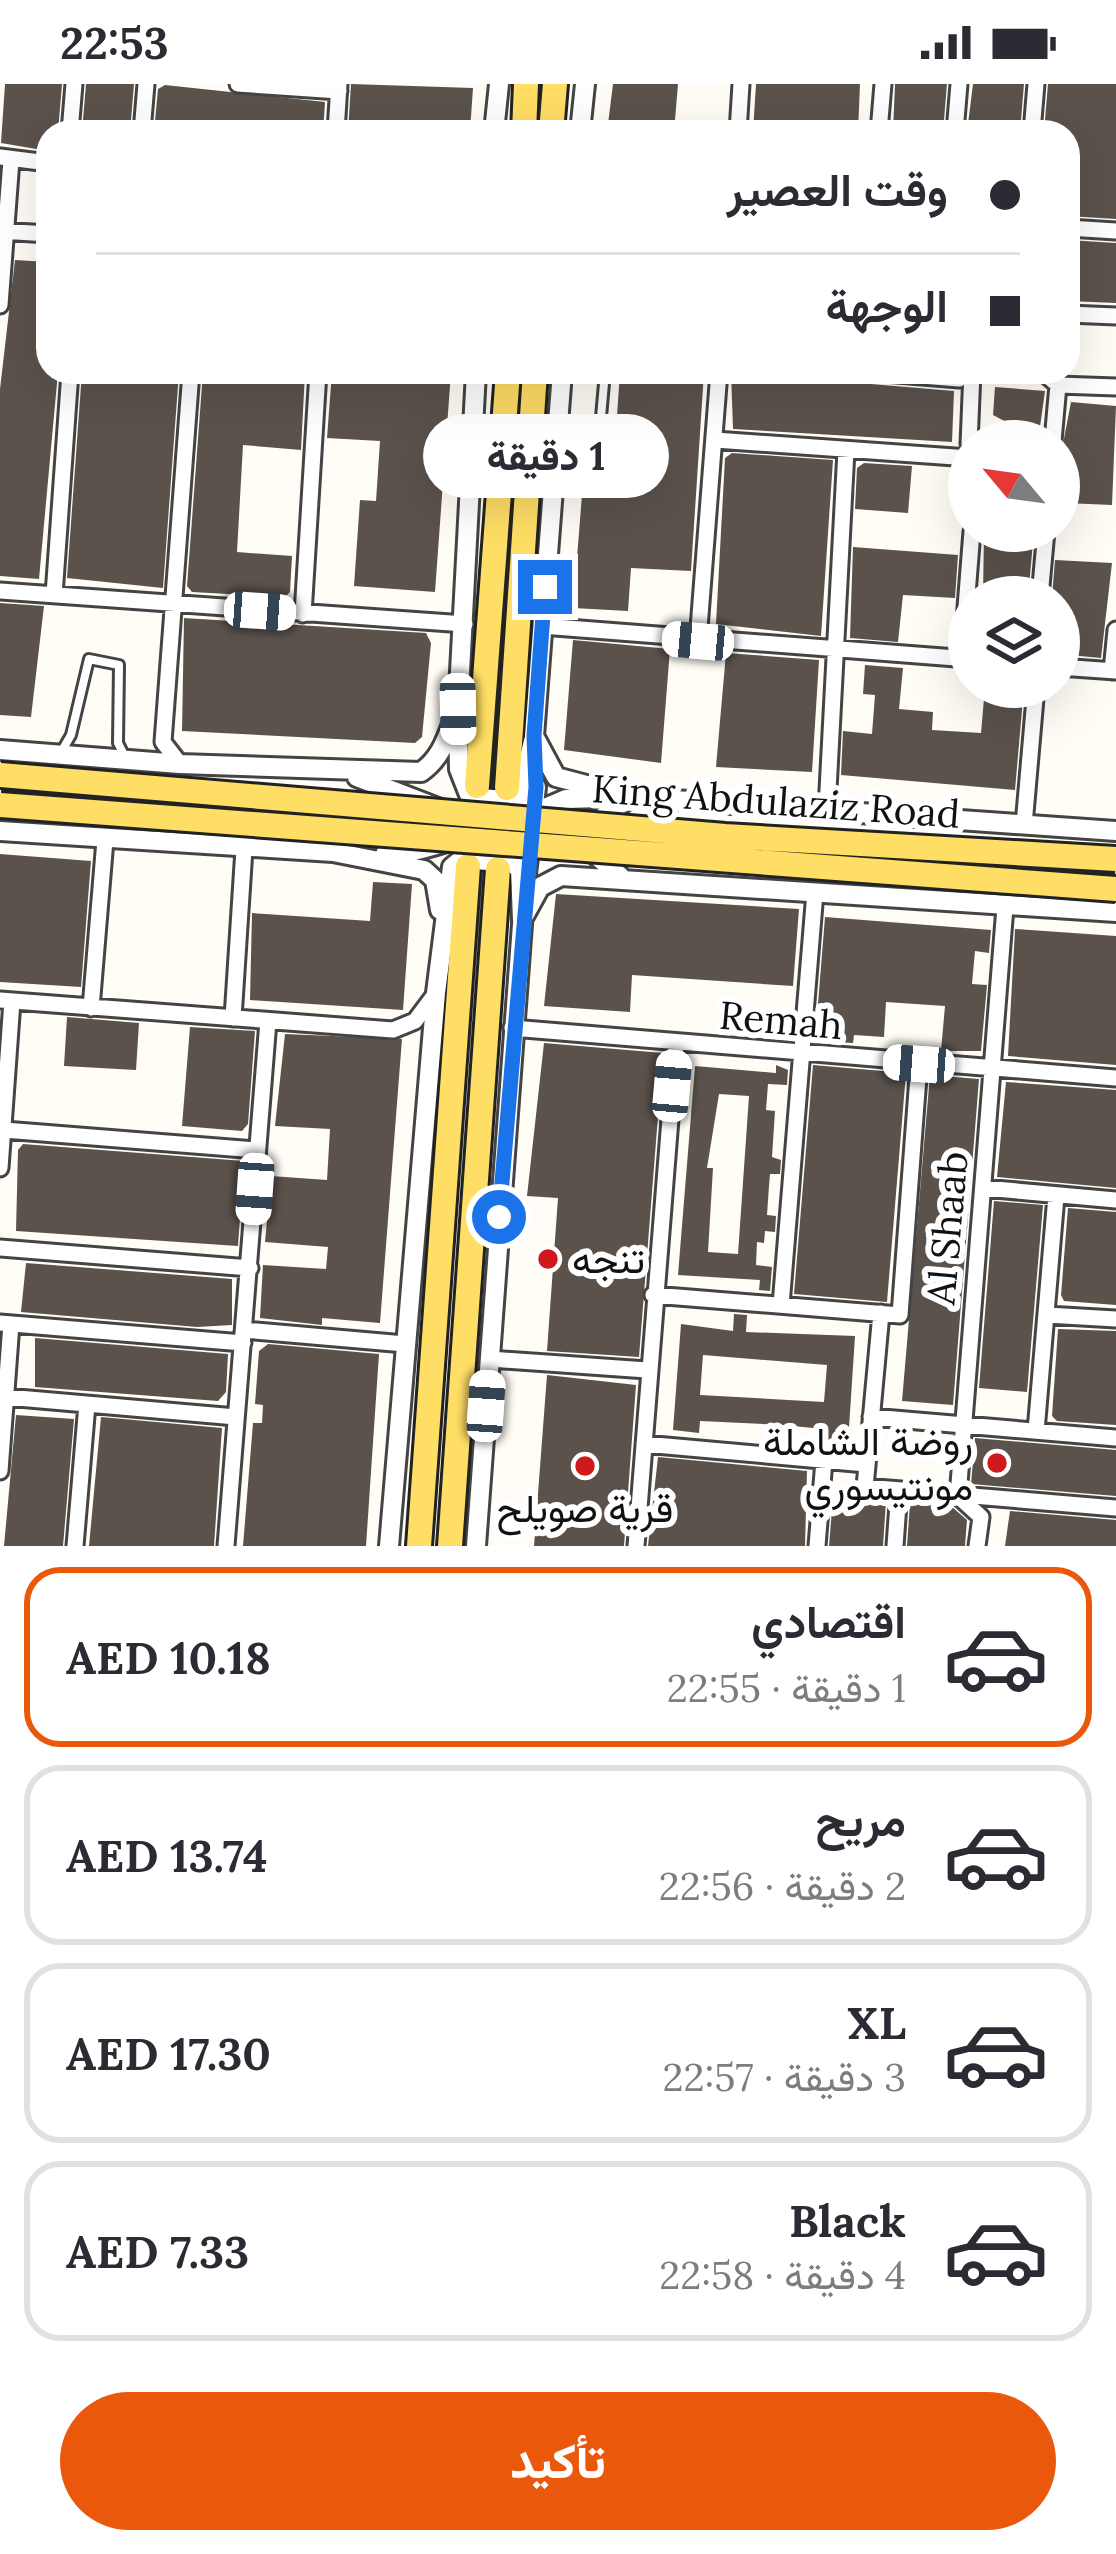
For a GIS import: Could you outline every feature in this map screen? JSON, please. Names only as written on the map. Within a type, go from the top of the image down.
[{"type":"main road","points":[[524,120],[526,84]]},
{"type":"main road","points":[[554,120],[559,84]]},
{"type":"main road","points":[[476,786],[507,384]]},
{"type":"main road","points":[[507,788],[534,384]]},
{"type":"main road","name":"King Abdulaziz Road","points":[[0,776],[725,836],[1116,859]]},
{"type":"main road","name":"King Abdulaziz Road","points":[[0,805],[1116,889]]},
{"type":"main road","points":[[419,1546],[469,866]]},
{"type":"main road","points":[[450,1546],[498,869]]},
{"type":"street","points":[[71,120],[74,84]]},
{"type":"street","points":[[143,120],[146,84]]},
{"type":"street","points":[[238,84],[339,87],[337,120]]},
{"type":"street","points":[[495,120],[499,84]]},
{"type":"street","points":[[581,120],[585,84]]},
{"type":"street","points":[[739,120],[741,84]]},
{"type":"street","points":[[880,120],[883,84]]},
{"type":"street","points":[[956,120],[959,84]]},
{"type":"street","points":[[1033,120],[1036,84]]},
{"type":"street","points":[[0,305],[5,159],[36,162]]},
{"type":"street","points":[[1080,229],[1116,231]]},
{"type":"street","points":[[3,231],[36,233]]},
{"type":"street","points":[[1080,314],[1116,316]]},
{"type":"street","points":[[54,595],[69,384]]},
{"type":"street","points":[[152,763],[163,742],[190,384]]},
{"type":"street","points":[[303,614],[317,384]]},
{"type":"street","points":[[443,926],[441,871],[465,624],[475,384]]},
{"type":"street","points":[[476,1546],[512,1028],[536,787],[534,736],[561,384]]},
{"type":"street","points":[[698,641],[718,384]]},
{"type":"street","points":[[969,420],[970,384]]},
{"type":"street","points":[[1055,420],[1058,385],[1116,387]]},
{"type":"street","points":[[715,440],[948,457]]},
{"type":"street","points":[[827,809],[847,450]]},
{"type":"street","points":[[0,591],[465,624]]},
{"type":"street","points":[[542,626],[833,652],[948,657]]},
{"type":"street","points":[[1080,669],[1114,671],[1116,630]]},
{"type":"street","points":[[1024,825],[1034,708]]},
{"type":"street","points":[[458,709],[459,769],[470,797],[514,801],[520,795],[534,736]]},
{"type":"street","points":[[0,750],[152,763],[421,772],[438,759],[458,709]]},
{"type":"street","points":[[534,736],[546,766],[577,785],[632,797]]},
{"type":"street","points":[[163,742],[180,764]]},
{"type":"street","points":[[335,770],[449,804],[527,861],[632,882]]},
{"type":"street","points":[[333,852],[379,847],[397,822],[387,793],[335,770]]},
{"type":"street","points":[[0,831],[244,849],[409,855],[443,848],[526,803],[536,787]]},
{"type":"street","points":[[632,797],[599,818],[590,836],[590,850],[608,871],[632,882]]},
{"type":"street","points":[[441,871],[448,856],[484,826],[532,814],[566,799],[632,797],[1116,831]]},
{"type":"street","points":[[91,1008],[105,839]]},
{"type":"street","points":[[233,1018],[244,849]]},
{"type":"street","points":[[333,852],[424,871],[435,880],[443,926]]},
{"type":"street","points":[[389,1546],[436,993],[452,867],[462,859],[513,863],[520,871],[522,920]]},
{"type":"street","points":[[522,920],[540,887],[561,877],[1116,912]]},
{"type":"street","points":[[781,1306],[815,892]]},
{"type":"street","name":"Al Shaab","points":[[977,1546],[981,1517],[958,1496],[1005,907]]},
{"type":"street","points":[[0,1168],[6,1001],[393,1030],[415,1021],[436,993]]},
{"type":"street","points":[[226,1546],[268,1021]]},
{"type":"street","name":"Remah","points":[[512,1028],[800,1056],[1116,1078]]},
{"type":"street","points":[[636,1546],[676,1044]]},
{"type":"street","points":[[653,1295],[900,1315],[919,1064]]},
{"type":"street","points":[[4,1130],[257,1150]]},
{"type":"street","points":[[984,1188],[1116,1200]]},
{"type":"street","points":[[1036,1431],[1056,1196]]},
{"type":"street","points":[[0,1248],[250,1268]]},
{"type":"street","points":[[881,1313],[865,1487],[1116,1508]]},
{"type":"street","points":[[1047,1315],[1116,1319]]},
{"type":"street","points":[[0,1472],[6,1324],[406,1343]]},
{"type":"street","points":[[490,1359],[647,1370]]},
{"type":"street","points":[[6,1397],[236,1417]]},
{"type":"street","points":[[75,1546],[87,1404]]},
{"type":"street","points":[[871,1417],[1116,1438]]},
{"type":"street","points":[[644,1444],[866,1464]]},
{"type":"street","points":[[817,1546],[824,1460]]},
{"type":"street","points":[[895,1546],[899,1490]]},
{"type":"lane","points":[[557,432],[571,447],[598,451],[604,384]]},
{"type":"lane","points":[[58,756],[74,722],[88,659],[119,665],[118,743],[128,761]]},
{"type":"building","points":[[5,84],[62,84],[59,120],[36,120],[36,149],[1,143]]},
{"type":"building","points":[[86,84],[134,84],[131,120],[83,120]]},
{"type":"building","points":[[351,84],[473,88],[471,120],[349,120]]},
{"type":"building","points":[[613,84],[678,84],[675,120],[608,120]]},
{"type":"building","points":[[756,84],[860,84],[858,120],[754,120]]},
{"type":"building","points":[[895,84],[947,84],[944,120],[894,120]]},
{"type":"building","points":[[973,84],[1024,84],[1021,120],[968,120]]},
{"type":"building","points":[[1048,84],[1116,84],[1116,219],[1080,217],[1080,120],[1045,120]]},
{"type":"building","points":[[165,85],[325,102],[324,120],[155,120],[158,89]]},
{"type":"building","points":[[1080,241],[1116,243],[1116,303],[1080,302]]},
{"type":"building","points":[[15,260],[36,261],[36,384],[57,384],[39,579],[0,576],[0,389]]},
{"type":"building","points":[[81,384],[178,384],[163,588],[67,578]]},
{"type":"building","points":[[202,384],[304,384],[301,450],[243,445],[237,552],[292,556],[290,592],[285,597],[192,592],[187,586]]},
{"type":"building","points":[[331,384],[450,384],[435,592],[354,586],[360,500],[376,501],[380,441],[327,438]]},
{"type":"building","points":[[619,384],[703,384],[691,571],[631,568],[628,611],[573,608],[585,457],[614,459]]},
{"type":"building","points":[[731,384],[871,384],[954,391],[948,442],[733,429]]},
{"type":"building","points":[[995,387],[1045,391],[1041,420],[1002,420],[993,415]]},
{"type":"building","points":[[1071,402],[1116,406],[1112,505],[1080,504],[1080,420],[1068,420]]},
{"type":"building","points":[[732,453],[833,460],[821,636],[716,624],[725,458]]},
{"type":"building","points":[[864,463],[912,466],[908,513],[855,509],[857,468]]},
{"type":"building","points":[[853,547],[958,555],[957,576],[948,576],[948,598],[903,595],[898,642],[850,638]]},
{"type":"building","points":[[984,552],[1032,552],[1030,576],[983,576]]},
{"type":"building","points":[[1055,560],[1112,563],[1101,658],[1080,656],[1080,576],[1054,576]]},
{"type":"building","points":[[0,603],[44,606],[31,717],[0,715]]},
{"type":"building","points":[[184,618],[426,633],[431,643],[422,737],[415,743],[182,731]]},
{"type":"building","points":[[573,640],[670,649],[661,763],[564,750]]},
{"type":"building","points":[[726,653],[819,660],[812,772],[716,767]]},
{"type":"building","points":[[865,665],[903,668],[899,709],[933,712],[932,730],[981,733],[983,708],[1022,708],[1015,790],[841,775],[843,731],[872,734],[875,695],[863,694]]},
{"type":"building","points":[[0,854],[91,861],[81,987],[0,982]]},
{"type":"building","points":[[373,882],[412,884],[403,1010],[250,1000],[252,913],[370,921]]},
{"type":"building","points":[[556,894],[799,909],[793,986],[632,975],[630,1012],[544,1006]]},
{"type":"building","points":[[825,917],[991,930],[989,953],[975,951],[972,984],[987,985],[981,1051],[941,1051],[945,1006],[886,1002],[884,1037],[854,1035],[853,1043],[815,1041]]},
{"type":"building","points":[[1015,929],[1116,936],[1116,1065],[1008,1056]]},
{"type":"building","points":[[67,1017],[139,1023],[136,1070],[64,1066]]},
{"type":"building","points":[[190,1027],[255,1031],[248,1124],[242,1131],[182,1126]]},
{"type":"building","points":[[285,1034],[402,1039],[380,1323],[322,1318],[322,1325],[260,1318],[263,1265],[326,1269],[328,1247],[265,1242],[271,1176],[327,1180],[330,1129],[275,1126]]},
{"type":"building","points":[[544,1043],[663,1053],[639,1357],[547,1351],[558,1198],[527,1196]]},
{"type":"building","points":[[776,1065],[788,1070],[787,1085],[768,1084],[766,1110],[775,1111],[772,1157],[781,1160],[780,1174],[770,1174],[769,1186],[767,1215],[776,1216],[775,1232],[765,1231],[764,1243],[757,1242],[756,1265],[772,1267],[770,1291],[759,1290],[760,1280],[678,1275],[695,1066],[776,1073]],"holes":[[[719,1094],[749,1096],[738,1254],[708,1252],[713,1168],[707,1168]]]},
{"type":"building","points":[[813,1065],[906,1073],[887,1302],[794,1294]]},
{"type":"building","points":[[930,1075],[979,1079],[953,1405],[902,1401]]},
{"type":"building","points":[[1006,1082],[1116,1090],[1116,1188],[997,1177]]},
{"type":"building","points":[[23,1144],[244,1161],[238,1246],[16,1231],[18,1150]]},
{"type":"building","points":[[994,1201],[1043,1205],[1027,1392],[979,1388]]},
{"type":"building","points":[[1068,1208],[1116,1212],[1116,1305],[1064,1301],[1061,1295]]},
{"type":"building","points":[[26,1263],[232,1279],[232,1325],[197,1327],[21,1312]]},
{"type":"building","points":[[734,1314],[747,1315],[746,1332],[855,1336],[848,1443],[822,1442],[823,1429],[783,1425],[700,1421],[699,1433],[673,1430],[681,1324],[733,1331]],"holes":[[[703,1355],[827,1365],[824,1402],[700,1395]]]},
{"type":"building","points":[[1058,1329],[1116,1331],[1116,1425],[1057,1421],[1052,1416]]},
{"type":"building","points":[[35,1338],[228,1354],[226,1392],[218,1401],[35,1387]]},
{"type":"building","points":[[268,1344],[379,1354],[366,1546],[243,1546],[253,1423],[262,1423],[263,1405],[255,1404],[259,1351]]},
{"type":"building","name":"قرية صويلح","points":[[547,1375],[636,1385],[624,1546],[534,1546]]},
{"type":"building","points":[[16,1415],[74,1419],[63,1546],[4,1546]]},
{"type":"building","points":[[101,1417],[222,1428],[214,1546],[89,1546]]},
{"type":"building","points":[[975,1438],[1116,1450],[1116,1496],[971,1484]]},
{"type":"building","points":[[658,1457],[807,1471],[805,1546],[648,1546]]},
{"type":"building","points":[[833,1497],[886,1501],[883,1546],[829,1546]]},
{"type":"building","points":[[910,1503],[951,1506],[967,1520],[965,1546],[907,1546]]},
{"type":"building","points":[[1010,1511],[1116,1520],[1116,1546],[1005,1546]]},
{"type":"place","name":"تنجه","points":[[548,1259]]},
{"type":"place","name":"روضة الشاملة مونتيسوري","points":[[997,1463]]},
{"type":"place","name":"قرية صويلح","points":[[585,1466]]},
{"type":"route","points":[[499,1217],[536,787],[534,736],[545,587]]}]
